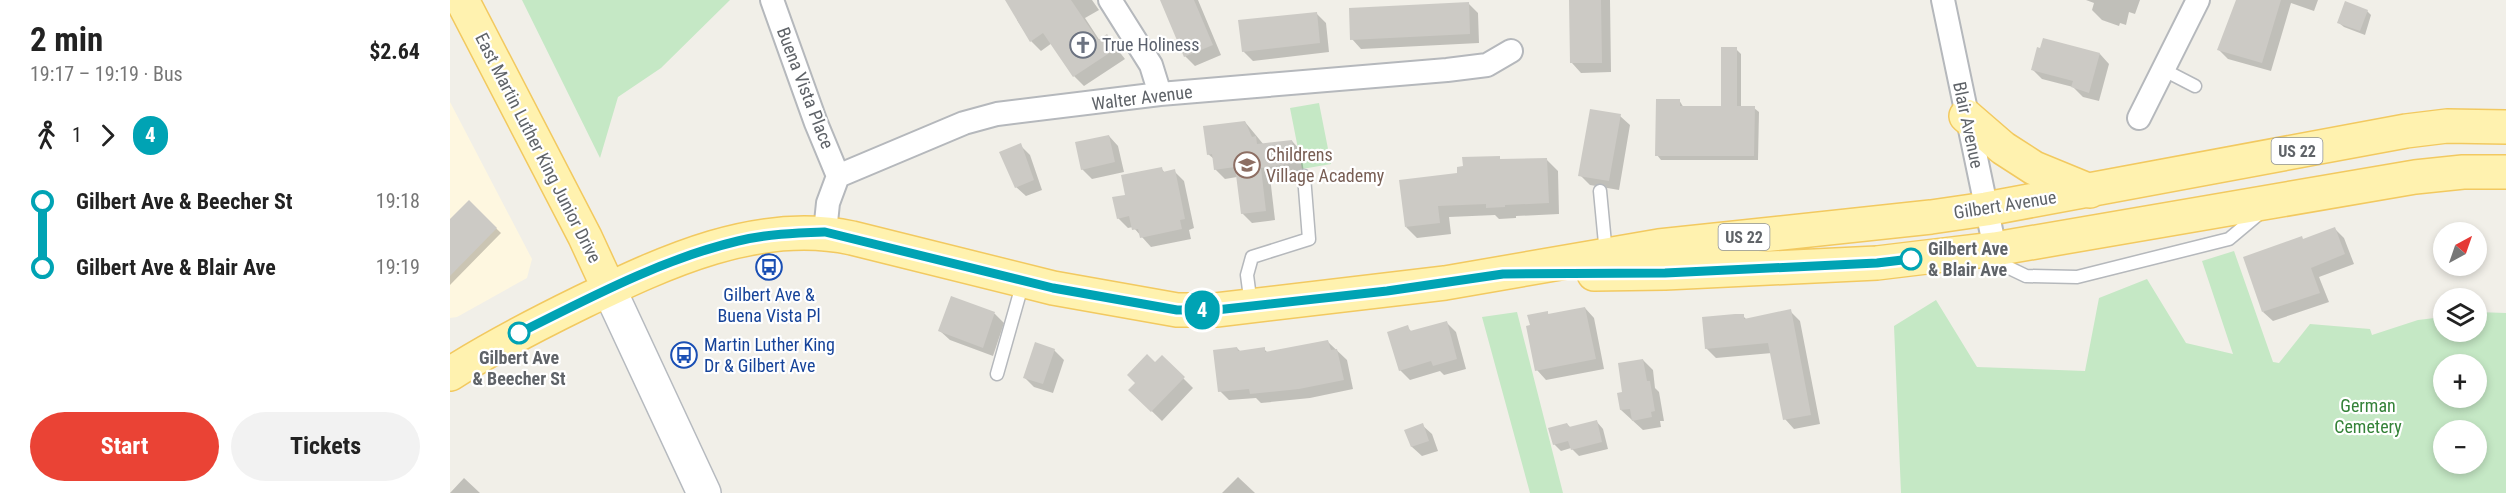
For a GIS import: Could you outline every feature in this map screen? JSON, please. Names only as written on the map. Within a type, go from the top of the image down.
[{"type":"main road","name":"East Martin Luther King Junior Drive","points":[[462,0],[585,237],[704,493]]},
{"type":"main road","points":[[1966,116],[2003,148],[2034,168],[2090,191]]},
{"type":"main road","name":"Gilbert Avenue","points":[[451,372],[520,333],[609,289],[696,252],[741,240],[796,233],[825,232],[1053,288],[1177,310],[1216,310],[1387,291],[1503,274],[1659,246],[1931,217],[2090,191],[2406,131],[2447,126],[2506,128]]},
{"type":"main road","name":"Gilbert Avenue","points":[[1503,274],[1665,273],[1856,264],[1995,249],[2415,177],[2463,172],[2506,172]]},
{"type":"street","name":"Buena Vista Place","points":[[772,0],[838,176]]},
{"type":"street","points":[[1110,0],[1151,65],[1160,94]]},
{"type":"street","name":"Blair Avenue","points":[[1943,0],[1995,249]]},
{"type":"street","points":[[2139,118],[2198,0]]},
{"type":"street","name":"Walter Avenue","points":[[838,176],[964,123],[997,114],[1160,94],[1447,70],[1486,65],[1510,51]]},
{"type":"street","points":[[825,232],[828,203],[838,176]]},
{"type":"lane","points":[[2163,70],[2195,86]]},
{"type":"lane","points":[[1251,306],[1247,275],[1252,257],[1309,239],[1304,176]]},
{"type":"lane","points":[[1600,191],[1606,256]]},
{"type":"lane","points":[[998,374],[1023,280]]},
{"type":"shaded area","points":[[450,102],[532,259],[527,278],[457,317],[450,318]]},
{"type":"green space","points":[[522,0],[730,0],[661,68],[618,97],[600,158]]},
{"type":"green space","points":[[1319,103],[1331,164],[1302,169],[1290,108]]},
{"type":"green space","name":"German Cemetery","points":[[2234,251],[2273,362],[2279,363],[2310,324],[2370,329],[2372,335],[2418,320],[2433,318],[2433,342],[2487,342],[2487,312],[2506,313],[2506,493],[1901,493],[1894,326],[1936,300],[1977,367],[2085,371],[2099,298],[2147,279],[2186,343],[2233,354],[2202,261]]},
{"type":"green space","points":[[1517,312],[1563,493],[1530,493],[1482,317]]},
{"type":"building","name":"True Holiness","points":[[1005,0],[1071,0],[1098,40],[1107,34],[1117,48],[1073,77],[1043,33],[1030,42]]},
{"type":"building","points":[[1160,0],[1194,0],[1213,45],[1184,57]]},
{"type":"building","points":[[1569,0],[1601,0],[1602,63],[1570,63]]},
{"type":"building","points":[[2236,0],[2281,0],[2262,63],[2217,50]]},
{"type":"building","points":[[2345,1],[2368,10],[2360,31],[2337,23]]},
{"type":"building","points":[[1469,2],[1470,34],[1350,40],[1349,8]]},
{"type":"building","points":[[1317,12],[1320,43],[1242,52],[1238,20]]},
{"type":"building","points":[[2043,38],[2100,53],[2089,93],[2071,87],[2073,81],[2031,70],[2037,47],[2040,48]]},
{"type":"building","points":[[1721,47],[1737,47],[1737,106],[1755,106],[1754,156],[1655,156],[1656,99],[1680,99],[1680,106],[1721,106]]},
{"type":"building","points":[[1590,109],[1621,114],[1609,181],[1578,176]]},
{"type":"building","name":"Childrens Village Academy","points":[[1245,121],[1252,137],[1256,136],[1257,144],[1292,140],[1295,163],[1261,168],[1266,211],[1241,214],[1235,167],[1214,170],[1212,154],[1207,155],[1203,126]]},
{"type":"building","points":[[1109,135],[1115,162],[1081,170],[1075,142]]},
{"type":"building","points":[[1021,143],[1034,180],[1015,188],[999,152]]},
{"type":"building","points":[[1500,156],[1500,159],[1547,158],[1549,203],[1486,208],[1486,204],[1438,206],[1440,223],[1405,227],[1399,180],[1457,173],[1457,167],[1463,166],[1462,157]]},
{"type":"building","points":[[1162,167],[1163,172],[1175,169],[1185,219],[1180,220],[1182,229],[1140,238],[1138,229],[1132,230],[1129,216],[1117,219],[1112,197],[1125,195],[1121,175]]},
{"type":"building","points":[[469,200],[497,228],[450,276],[450,219]]},
{"type":"building","points":[[2335,227],[2345,254],[2311,268],[2320,293],[2262,312],[2243,257]]},
{"type":"building","points":[[951,296],[995,312],[983,348],[938,331]]},
{"type":"building","points":[[1585,307],[1596,359],[1535,371],[1526,326],[1530,325],[1527,315],[1548,311],[1548,314]]},
{"type":"building","points":[[1791,309],[1811,415],[1783,420],[1768,343],[1705,349],[1702,317],[1744,314],[1744,319]]},
{"type":"building","points":[[1447,321],[1457,359],[1433,366],[1431,361],[1399,371],[1387,332],[1408,325],[1410,331]]},
{"type":"building","points":[[1328,340],[1331,350],[1337,349],[1344,380],[1299,389],[1250,394],[1249,389],[1218,392],[1213,350],[1237,347],[1238,351],[1265,347],[1265,352]]},
{"type":"building","points":[[1035,342],[1055,349],[1043,384],[1023,378]]},
{"type":"building","points":[[1147,354],[1155,362],[1162,355],[1185,377],[1151,412],[1128,390],[1135,383],[1127,375]]},
{"type":"building","points":[[1643,359],[1647,381],[1650,381],[1655,411],[1651,412],[1652,417],[1632,421],[1630,409],[1620,410],[1617,393],[1622,392],[1618,363]]},
{"type":"building","points":[[1597,420],[1602,442],[1571,450],[1568,441],[1553,445],[1548,428],[1567,423],[1569,427]]},
{"type":"building","points":[[1423,423],[1429,441],[1411,447],[1404,430]]},
{"type":"bus line","name":"4","points":[[519,333],[609,289],[696,252],[741,240],[796,233],[825,232],[1053,288],[1177,310],[1216,310],[1387,291],[1503,274],[1665,273],[1877,263],[1911,259]]},
{"type":"place","name":"True Holiness","points":[[1083,45]]},
{"type":"place","name":"Childrens Village Academy","points":[[1247,165]]},
{"type":"place","name":"Gilbert Ave & Blair Ave","points":[[1911,259]]},
{"type":"place","name":"Gilbert Ave & Buena Vista Pl","points":[[769,267]]},
{"type":"place","name":"Gilbert Ave & Beecher St","points":[[519,333]]},
{"type":"place","name":"Martin Luther King Dr & Gilbert Ave","points":[[684,355]]}]
